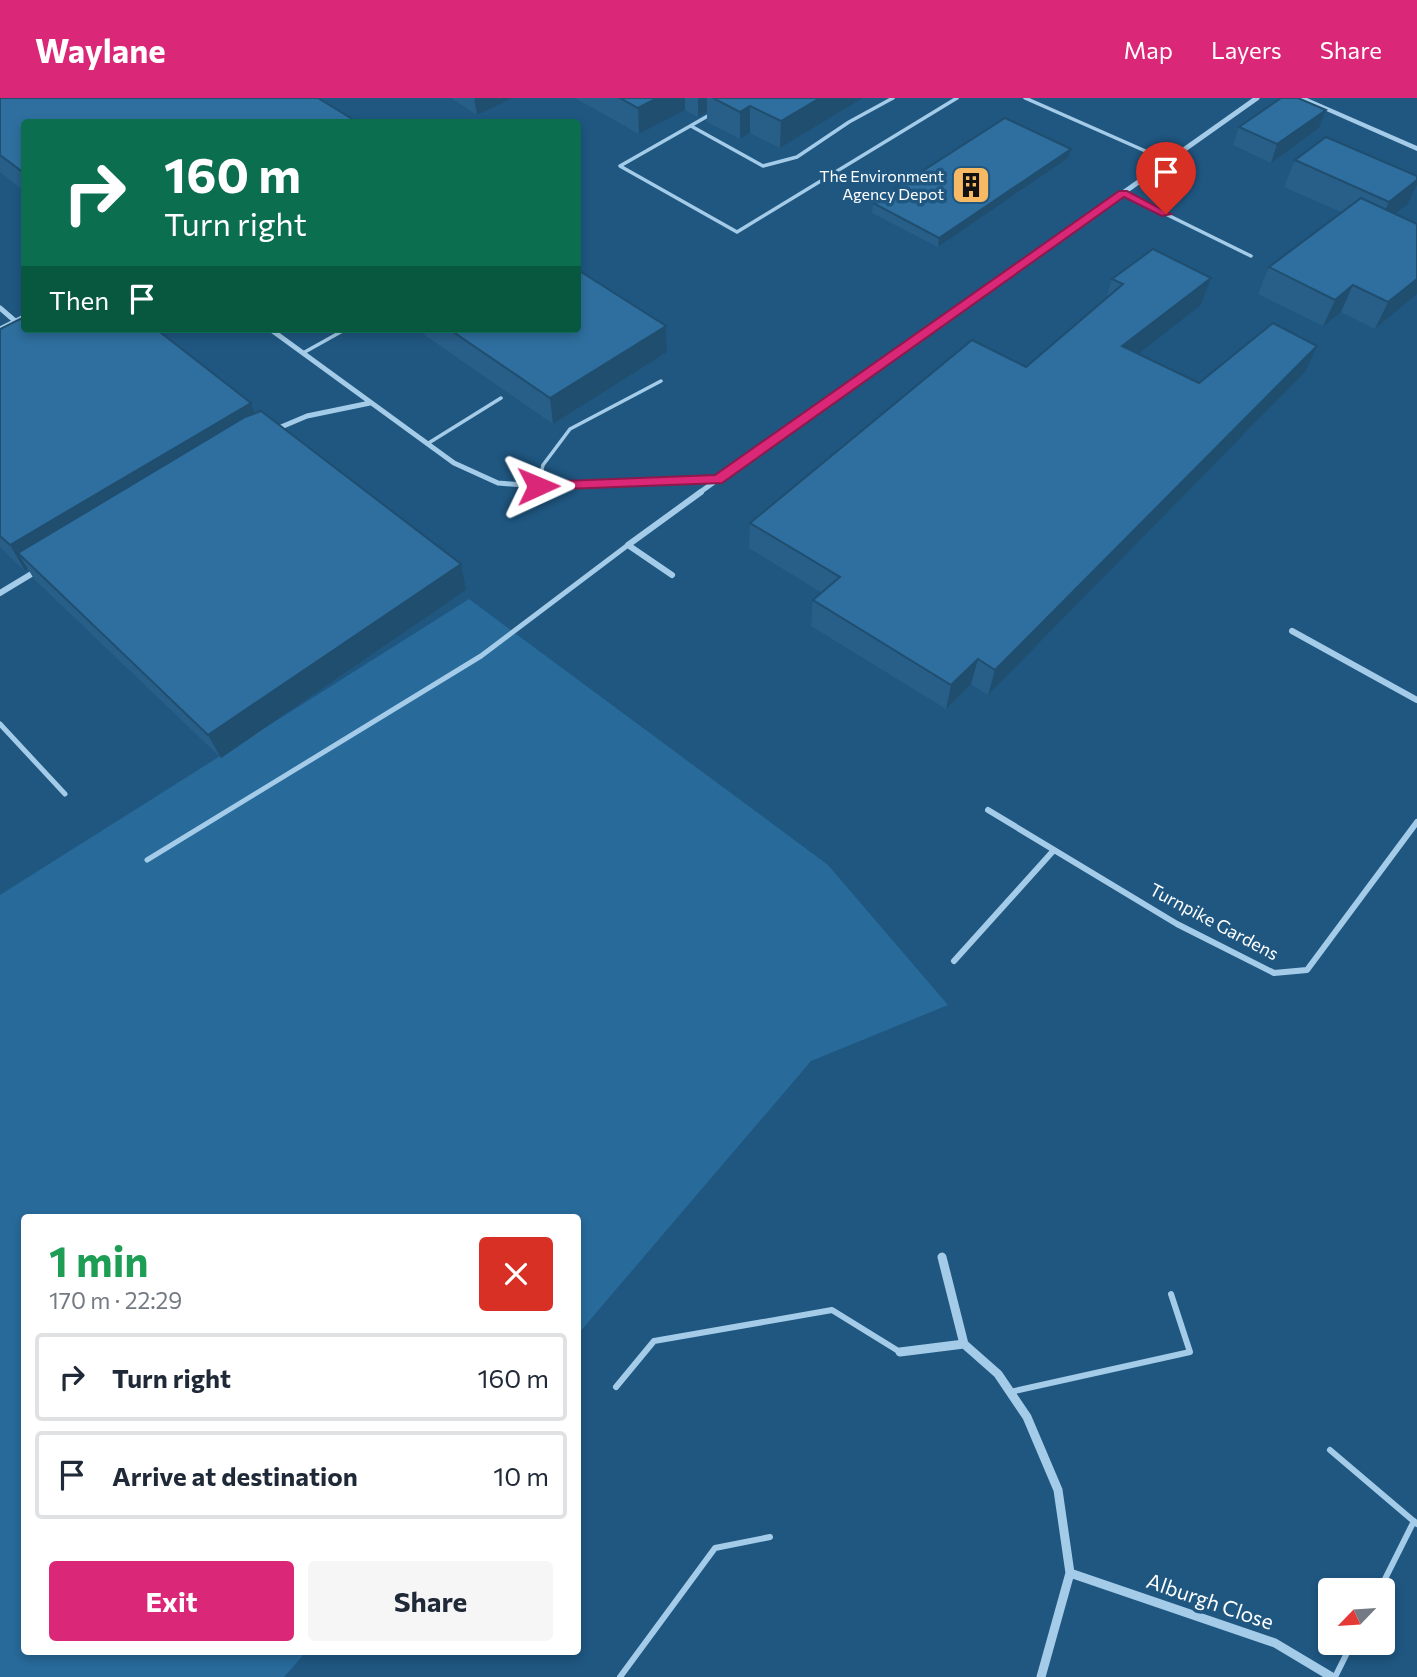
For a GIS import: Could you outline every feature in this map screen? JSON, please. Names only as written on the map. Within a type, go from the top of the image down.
[{"type":"street","points":[[672,575],[628,545],[1257,98]]},
{"type":"street","points":[[1301,98],[1417,149]]},
{"type":"street","points":[[0,308],[15,321]]},
{"type":"street","points":[[0,328],[21,318]]},
{"type":"street","points":[[275,333],[454,463],[498,483],[538,486],[718,480]]},
{"type":"street","points":[[263,434],[307,415],[370,403]]},
{"type":"street","points":[[0,593],[46,565]]},
{"type":"street","points":[[1292,631],[1417,699]]},
{"type":"street","name":"Turnpike Gardens","points":[[988,810],[1177,924],[1274,973],[1307,970],[1417,822]]},
{"type":"street","points":[[954,961],[1054,850]]},
{"type":"street","points":[[942,1257],[964,1344],[998,1374],[1027,1417],[1058,1490],[1070,1573],[1041,1677]]},
{"type":"street","points":[[900,1352],[964,1344]]},
{"type":"street","name":"Alburgh Close","points":[[1070,1573],[1275,1643],[1334,1677]]},
{"type":"lane","points":[[691,126],[763,166],[797,157],[849,122],[893,98]]},
{"type":"lane","points":[[720,109],[620,166],[737,233],[957,98]]},
{"type":"lane","points":[[1025,98],[1168,161]]},
{"type":"lane","points":[[1123,193],[1251,256]]},
{"type":"lane","points":[[303,354],[339,333]]},
{"type":"lane","points":[[538,486],[543,465],[570,429],[661,381]]},
{"type":"lane","points":[[427,444],[501,398]]},
{"type":"lane","points":[[147,860],[481,656],[628,545]]},
{"type":"lane","points":[[0,724],[65,794]]},
{"type":"lane","points":[[1010,1392],[1190,1352],[1171,1294]]},
{"type":"lane","points":[[616,1387],[654,1340],[832,1310],[900,1352]]},
{"type":"lane","points":[[1330,1450],[1415,1523],[1386,1578]]},
{"type":"lane","points":[[620,1677],[715,1548],[770,1537]]},
{"type":"lane","points":[[1334,1677],[1345,1656]]},
{"type":"shaded area","points":[[469,599],[828,865],[948,1005],[811,1061],[581,1330],[581,1214],[21,1214],[21,1655],[303,1655],[284,1677],[0,1677],[0,895]]},
{"type":"building","points":[[0,98],[318,98],[352,119],[21,119],[21,171],[0,155]]},
{"type":"building","points":[[620,98],[657,98],[638,108]]},
{"type":"building","points":[[713,98],[820,98],[781,121],[750,106],[740,112]]},
{"type":"building","points":[[1281,98],[1298,98],[1326,110],[1277,144],[1239,127]]},
{"type":"building","name":"The Environment Agency Depot","points":[[1005,118],[1071,149],[939,238],[873,203]]},
{"type":"building","points":[[1326,137],[1417,176],[1417,180],[1389,202],[1295,160]]},
{"type":"building","points":[[1361,198],[1417,224],[1417,279],[1388,302],[1353,285],[1335,300],[1269,267]]},
{"type":"building","points":[[1153,249],[1211,278],[1122,346],[1199,383],[1273,323],[1317,346],[995,670],[978,659],[951,685],[813,600],[840,577],[750,523],[972,340],[1026,367],[1123,284],[1112,279]]},
{"type":"building","points":[[581,272],[666,326],[550,398],[455,333],[581,333]]},
{"type":"building","points":[[21,318],[21,333],[161,333],[251,403],[10,545],[0,536],[0,329]]},
{"type":"building","points":[[261,411],[461,564],[208,735],[18,553],[245,417]]},
{"type":"place","name":"The Environment Agency Depot","points":[[971,185]]},
{"type":"route","points":[[538,486],[718,480],[1123,193],[1166,214]]}]
